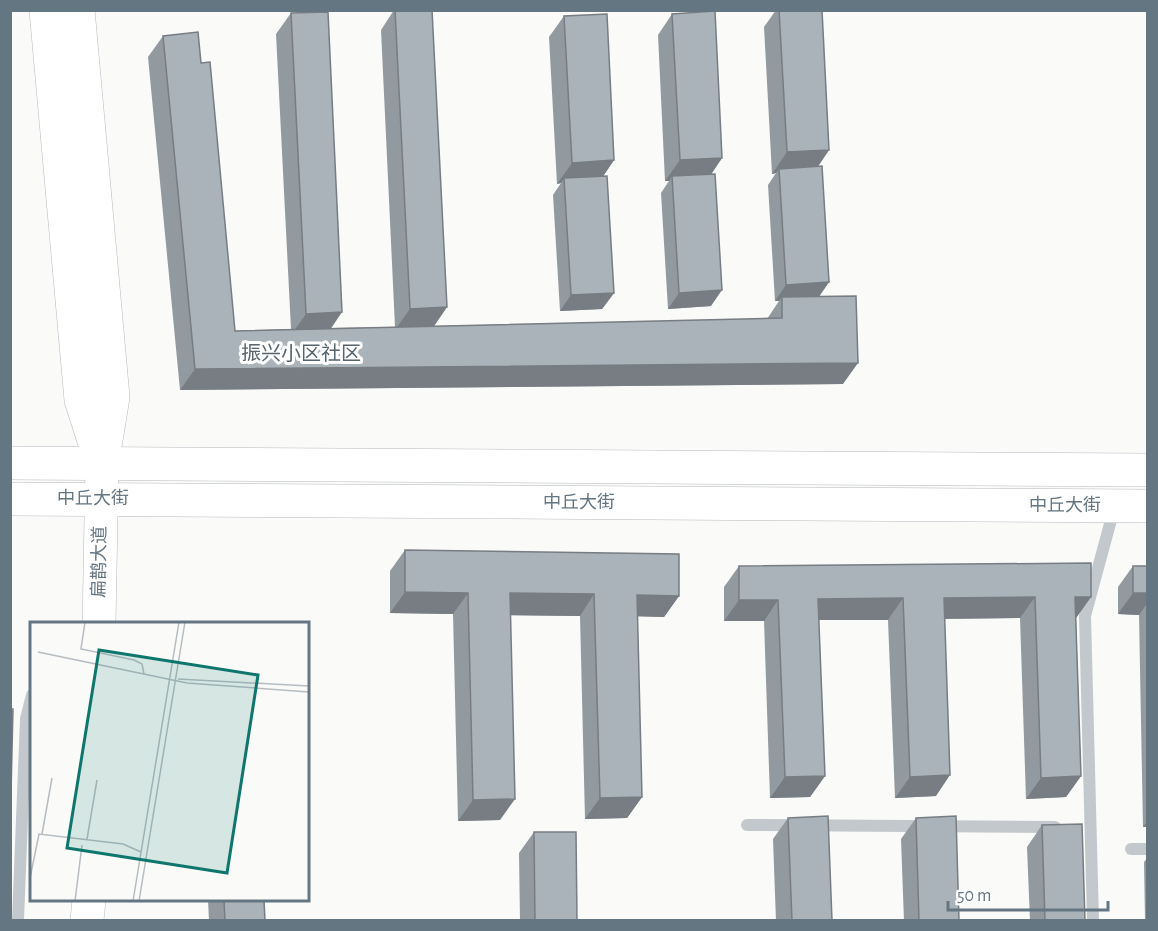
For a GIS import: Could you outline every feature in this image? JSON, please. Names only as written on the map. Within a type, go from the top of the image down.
[{"type":"main road","points":[[46,10],[81,400],[102,464]]},
{"type":"main road","points":[[78,10],[113,397],[102,464]]},
{"type":"main road","name":"中丘大街","points":[[10,463],[1148,470]]},
{"type":"main road","name":"扁鹊大道","points":[[99,622],[102,464]]},
{"type":"main road","name":"中丘大街","points":[[10,499],[1148,506]]},
{"type":"main road","points":[[87,921],[88,901]]},
{"type":"lane","points":[[1093,921],[1078,828],[1085,616],[1115,506]]},
{"type":"lane","points":[[18,921],[26,719],[30,703]]},
{"type":"lane","points":[[747,825],[1078,828]]},
{"type":"lane","points":[[1131,849],[1148,849]]},
{"type":"building","points":[[395,10],[432,10],[447,307],[410,309]]},
{"type":"building","points":[[779,10],[822,10],[829,150],[787,152]]},
{"type":"building","points":[[715,11],[722,158],[680,160],[672,14]]},
{"type":"building","points":[[328,12],[342,312],[306,314],[291,13]]},
{"type":"building","points":[[607,14],[614,160],[572,163],[564,16]]},
{"type":"building","points":[[198,32],[201,63],[210,62],[235,331],[782,318],[782,297],[856,296],[858,363],[195,369],[163,36]]},
{"type":"building","points":[[822,166],[829,282],[786,285],[779,169]]},
{"type":"building","points":[[715,174],[722,290],[679,293],[672,176]]},
{"type":"building","points":[[607,176],[614,293],[571,295],[564,178]]},
{"type":"building","points":[[405,550],[679,554],[679,596],[637,595],[642,797],[600,798],[594,594],[510,593],[515,799],[473,800],[468,593],[405,592]]},
{"type":"building","points":[[1091,563],[1091,597],[1075,597],[1081,776],[1041,778],[1035,597],[944,598],[950,775],[910,777],[903,598],[818,599],[825,776],[785,777],[778,600],[739,600],[739,566]]},
{"type":"building","points":[[1133,566],[1148,566],[1148,593],[1133,593]]},
{"type":"building","points":[[10,709],[13,709],[10,835]]},
{"type":"building","points":[[828,816],[832,921],[792,921],[788,818]]},
{"type":"building","points":[[956,816],[959,921],[919,921],[916,818]]},
{"type":"building","points":[[1082,824],[1085,921],[1045,921],[1042,825]]},
{"type":"building","points":[[534,832],[576,832],[577,921],[535,921]]},
{"type":"building","points":[[224,901],[264,901],[265,921],[225,921]]},
{"type":"district","name":"振兴小区社区","points":[[301,354]]}]
